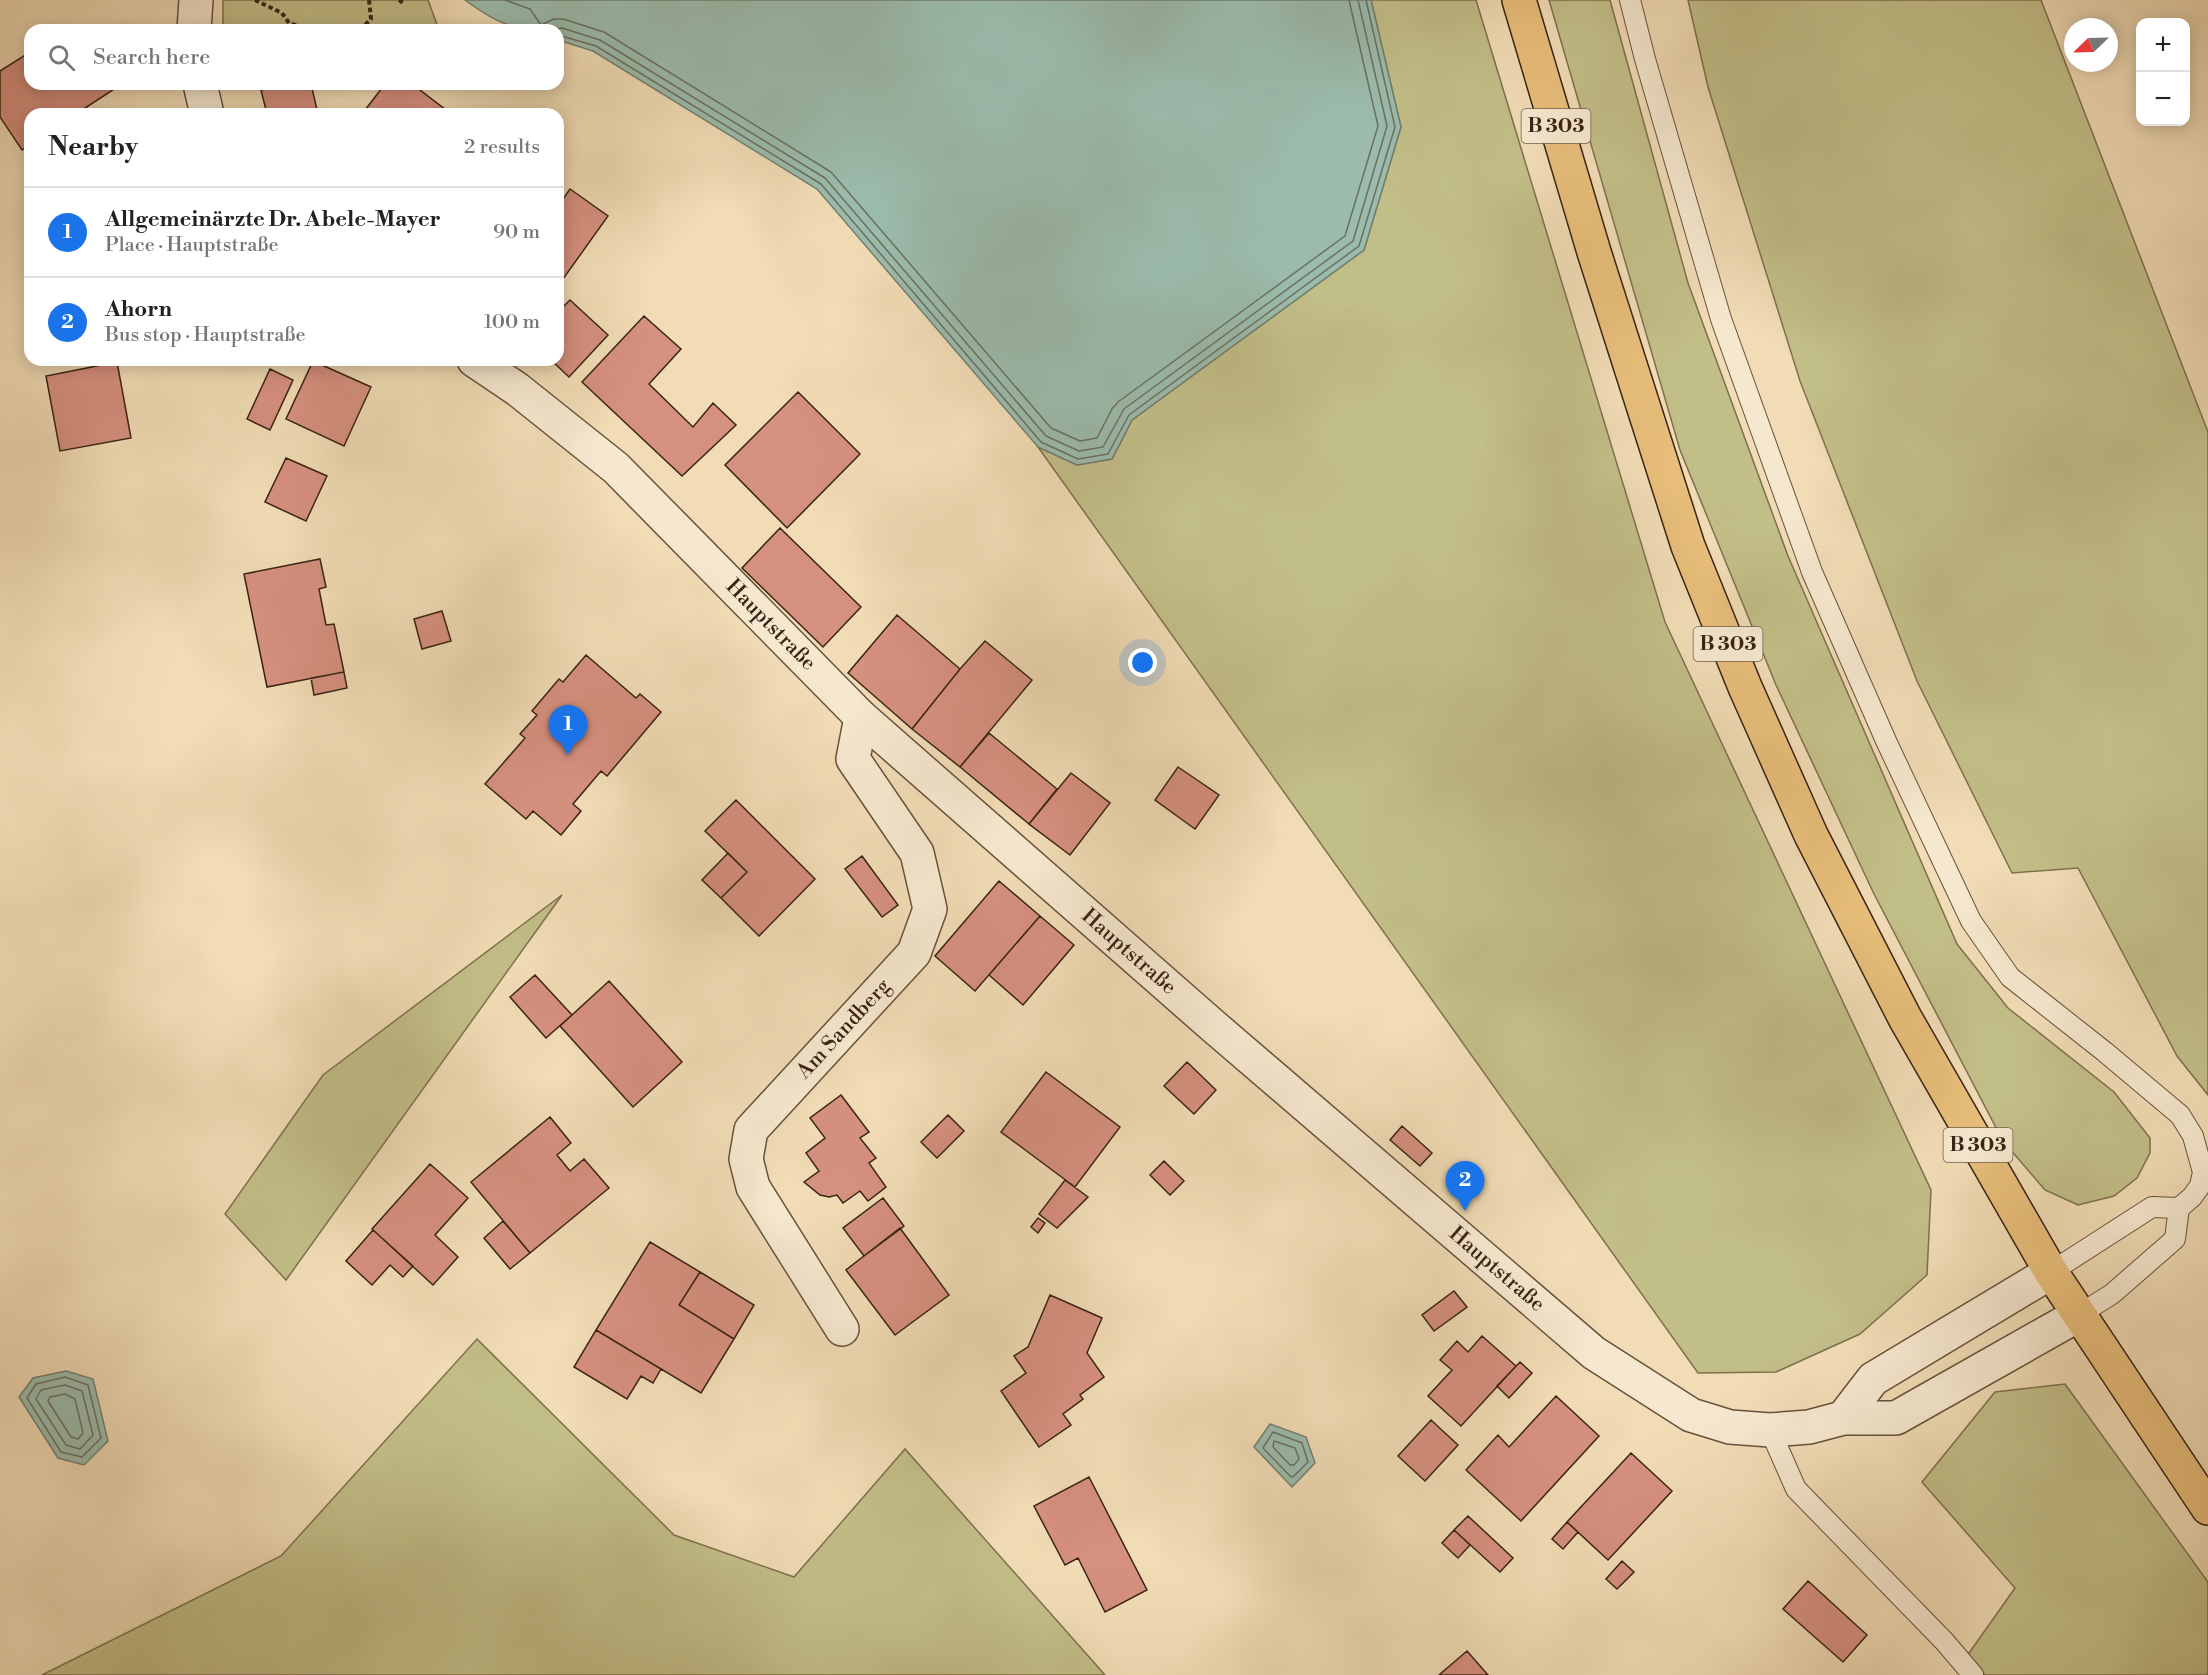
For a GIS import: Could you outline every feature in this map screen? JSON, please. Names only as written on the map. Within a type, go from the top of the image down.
[{"type":"main road","name":"B 303","points":[[1519,0],[1594,252],[1688,546],[1745,687],[1811,835],[1905,1018],[2051,1272],[2208,1508]]},
{"type":"street","points":[[194,24],[196,0]]},
{"type":"street","points":[[201,90],[206,108]]},
{"type":"street","name":"Hauptstraße","points":[[483,366],[517,389],[616,468],[861,717],[1221,1033],[1594,1353],[1691,1415],[1730,1427],[1770,1430],[1809,1427],[1843,1418],[1896,1418],[2080,1314]]},
{"type":"street","name":"Am Sandberg","points":[[842,1329],[753,1187],[746,1160],[751,1130],[914,953],[930,909],[917,853],[854,759],[861,717]]},
{"type":"street","points":[[1843,1418],[1873,1379],[2051,1272]]},
{"type":"lane","points":[[1630,0],[1648,71],[1721,319],[1812,572],[1887,743],[1971,921],[2010,977],[2180,1115],[2193,1136],[2203,1172],[2200,1186],[2192,1197],[2179,1208],[2152,1207],[2051,1272]]},
{"type":"lane","points":[[2080,1314],[2112,1294],[2175,1239],[2179,1208]]},
{"type":"lane","points":[[1770,1430],[1796,1489],[1944,1641],[1973,1675]]},
{"type":"path","points":[[255,0],[282,13],[292,24]]},
{"type":"path","points":[[366,24],[371,19],[369,0]]},
{"type":"shaded area","points":[[223,0],[428,0],[437,24],[223,24]]},
{"type":"shaded area","points":[[1371,0],[1476,0],[1665,622],[1931,1190],[1927,1275],[1860,1334],[1776,1372],[1698,1373],[1038,447],[1077,465],[1112,459],[1132,420],[1364,250],[1401,127]]},
{"type":"shaded area","points":[[1549,0],[1610,0],[1688,283],[1788,556],[1957,944],[2008,1008],[2114,1092],[2150,1138],[2150,1153],[2137,1178],[2114,1196],[2078,1205],[2045,1190],[2003,1141],[1874,894],[1776,685],[1680,450]]},
{"type":"shaded area","points":[[1688,0],[2041,0],[2064,59],[2064,72],[2069,72],[2208,432],[2208,1095],[2177,1056],[2078,868],[2012,873],[1917,681],[1800,381],[1708,87]]},
{"type":"shaded area","points":[[562,895],[286,1280],[225,1214],[323,1075]]},
{"type":"shaded area","points":[[477,1339],[674,1535],[794,1577],[905,1449],[1105,1675],[42,1675],[281,1556]]},
{"type":"shaded area","points":[[2065,1384],[2208,1582],[2208,1675],[1985,1675],[1967,1656],[2015,1588],[1922,1482],[1995,1392]]},
{"type":"water","points":[[465,0],[1371,0],[1401,127],[1364,250],[1132,420],[1112,459],[1077,465],[1038,447],[817,189],[593,51],[564,42],[564,24],[506,24],[488,16]]},
{"type":"water","points":[[66,1371],[93,1379],[108,1441],[84,1465],[58,1458],[19,1397],[33,1378]]},
{"type":"water","points":[[1270,1424],[1306,1437],[1315,1463],[1292,1487],[1254,1447]]},
{"type":"building","points":[[24,56],[24,90],[113,90],[85,108],[24,108],[24,148],[22,150],[0,117],[0,71]]},
{"type":"building","points":[[261,90],[312,90],[317,108],[266,108]]},
{"type":"building","points":[[380,90],[420,90],[443,108],[367,108]]},
{"type":"building","points":[[570,189],[608,216],[564,278],[564,198]]},
{"type":"building","points":[[570,300],[608,335],[569,377],[557,366],[564,366],[564,306]]},
{"type":"building","points":[[644,316],[681,349],[649,384],[693,427],[713,403],[736,425],[682,476],[582,382]]},
{"type":"building","points":[[97,366],[118,366],[131,438],[60,451],[46,376]]},
{"type":"building","points":[[311,366],[324,366],[371,387],[344,446],[286,419]]},
{"type":"building","points":[[270,369],[293,380],[270,430],[247,419]]},
{"type":"building","points":[[798,392],[860,454],[787,528],[725,465]]},
{"type":"building","points":[[286,458],[327,476],[306,521],[265,502]]},
{"type":"building","points":[[780,528],[861,607],[823,647],[742,568]]},
{"type":"building","points":[[320,559],[326,587],[319,589],[326,625],[334,624],[344,672],[267,687],[244,574]]},
{"type":"building","points":[[442,611],[451,641],[422,649],[414,619]]},
{"type":"building","points":[[897,615],[960,669],[912,729],[848,673]]},
{"type":"building","points":[[985,641],[1032,680],[960,767],[912,729]]},
{"type":"building","points":[[586,655],[636,698],[640,694],[661,712],[607,776],[601,771],[573,804],[581,811],[561,835],[533,811],[526,819],[485,784],[525,738],[520,734],[537,715],[532,711],[559,679],[563,682]]},
{"type":"building","points":[[344,672],[347,688],[314,695],[311,678]]},
{"type":"building","points":[[989,733],[1057,789],[1029,824],[960,767]]},
{"type":"building","points":[[1178,767],[1219,795],[1195,829],[1155,800]]},
{"type":"building","points":[[1071,773],[1110,803],[1070,855],[1029,824]]},
{"type":"building","points":[[736,800],[815,879],[759,936],[721,898],[747,872],[705,831]]},
{"type":"building","points":[[728,853],[747,872],[721,898],[702,880]]},
{"type":"building","points":[[862,856],[898,905],[882,917],[845,869]]},
{"type":"building","points":[[999,881],[1040,916],[975,991],[935,956]]},
{"type":"building","points":[[1040,916],[1074,945],[1023,1005],[989,975]]},
{"type":"building","points":[[535,975],[572,1015],[546,1038],[510,997]]},
{"type":"building","points":[[609,981],[682,1062],[633,1107],[560,1026]]},
{"type":"building","points":[[1187,1062],[1216,1090],[1194,1114],[1164,1086]]},
{"type":"building","points":[[1046,1072],[1120,1127],[1075,1187],[1001,1132]]},
{"type":"building","points":[[841,1095],[869,1132],[860,1138],[876,1158],[869,1163],[886,1187],[868,1201],[860,1191],[843,1203],[837,1195],[829,1197],[820,1195],[804,1182],[819,1171],[806,1153],[825,1138],[810,1118]]},
{"type":"building","points":[[948,1115],[964,1131],[937,1158],[921,1142]]},
{"type":"building","points":[[550,1117],[571,1143],[557,1155],[570,1171],[584,1159],[609,1188],[530,1253],[471,1182]]},
{"type":"building","points":[[1402,1126],[1432,1153],[1420,1166],[1390,1140]]},
{"type":"building","points":[[1164,1161],[1184,1181],[1170,1195],[1150,1175]]},
{"type":"building","points":[[430,1164],[468,1198],[435,1235],[458,1257],[433,1285],[372,1229]]},
{"type":"building","points":[[1065,1180],[1088,1197],[1057,1228],[1039,1214]]},
{"type":"building","points":[[883,1198],[904,1226],[864,1256],[843,1228]]},
{"type":"building","points":[[1038,1218],[1045,1223],[1038,1233],[1031,1227]]},
{"type":"building","points":[[503,1221],[530,1253],[510,1269],[484,1238]]},
{"type":"building","points":[[900,1228],[949,1295],[895,1335],[846,1270]]},
{"type":"building","points":[[373,1230],[413,1266],[403,1277],[390,1265],[372,1285],[346,1261]]},
{"type":"building","points":[[650,1242],[700,1272],[679,1305],[734,1339],[701,1393],[596,1330]]},
{"type":"building","points":[[700,1272],[754,1305],[734,1339],[679,1305]]},
{"type":"building","points":[[1454,1291],[1467,1307],[1434,1331],[1422,1315]]},
{"type":"building","points":[[1050,1295],[1102,1318],[1087,1353],[1104,1377],[1080,1395],[1083,1399],[1063,1414],[1071,1425],[1039,1447],[1001,1391],[1026,1373],[1014,1356],[1028,1347]]},
{"type":"building","points":[[596,1330],[661,1369],[653,1383],[641,1376],[627,1399],[574,1367]]},
{"type":"building","points":[[1482,1336],[1516,1366],[1461,1426],[1428,1396],[1452,1370],[1440,1360],[1457,1341],[1468,1352]]},
{"type":"building","points":[[1520,1362],[1532,1373],[1509,1398],[1497,1386]]},
{"type":"building","points":[[1556,1396],[1599,1436],[1521,1521],[1466,1470],[1498,1435],[1509,1447]]},
{"type":"building","points":[[1431,1420],[1458,1445],[1425,1481],[1398,1456]]},
{"type":"building","points":[[1631,1453],[1672,1491],[1608,1560],[1567,1522]]},
{"type":"building","points":[[1089,1477],[1147,1590],[1105,1612],[1078,1558],[1065,1565],[1034,1506]]},
{"type":"building","points":[[1468,1516],[1513,1558],[1500,1572],[1454,1530]]},
{"type":"building","points":[[1567,1522],[1578,1532],[1563,1549],[1552,1539]]},
{"type":"building","points":[[1454,1530],[1470,1545],[1458,1558],[1442,1543]]},
{"type":"building","points":[[1622,1561],[1634,1572],[1617,1589],[1606,1579]]},
{"type":"building","points":[[1808,1581],[1867,1635],[1843,1662],[1783,1609]]},
{"type":"building","points":[[1467,1651],[1488,1675],[1439,1675]]},
{"type":"place","name":"Allgemeinärzte Dr. Abele-Mayer","points":[[568,755]]},
{"type":"place","name":"Ahorn","points":[[1465,1211]]}]
